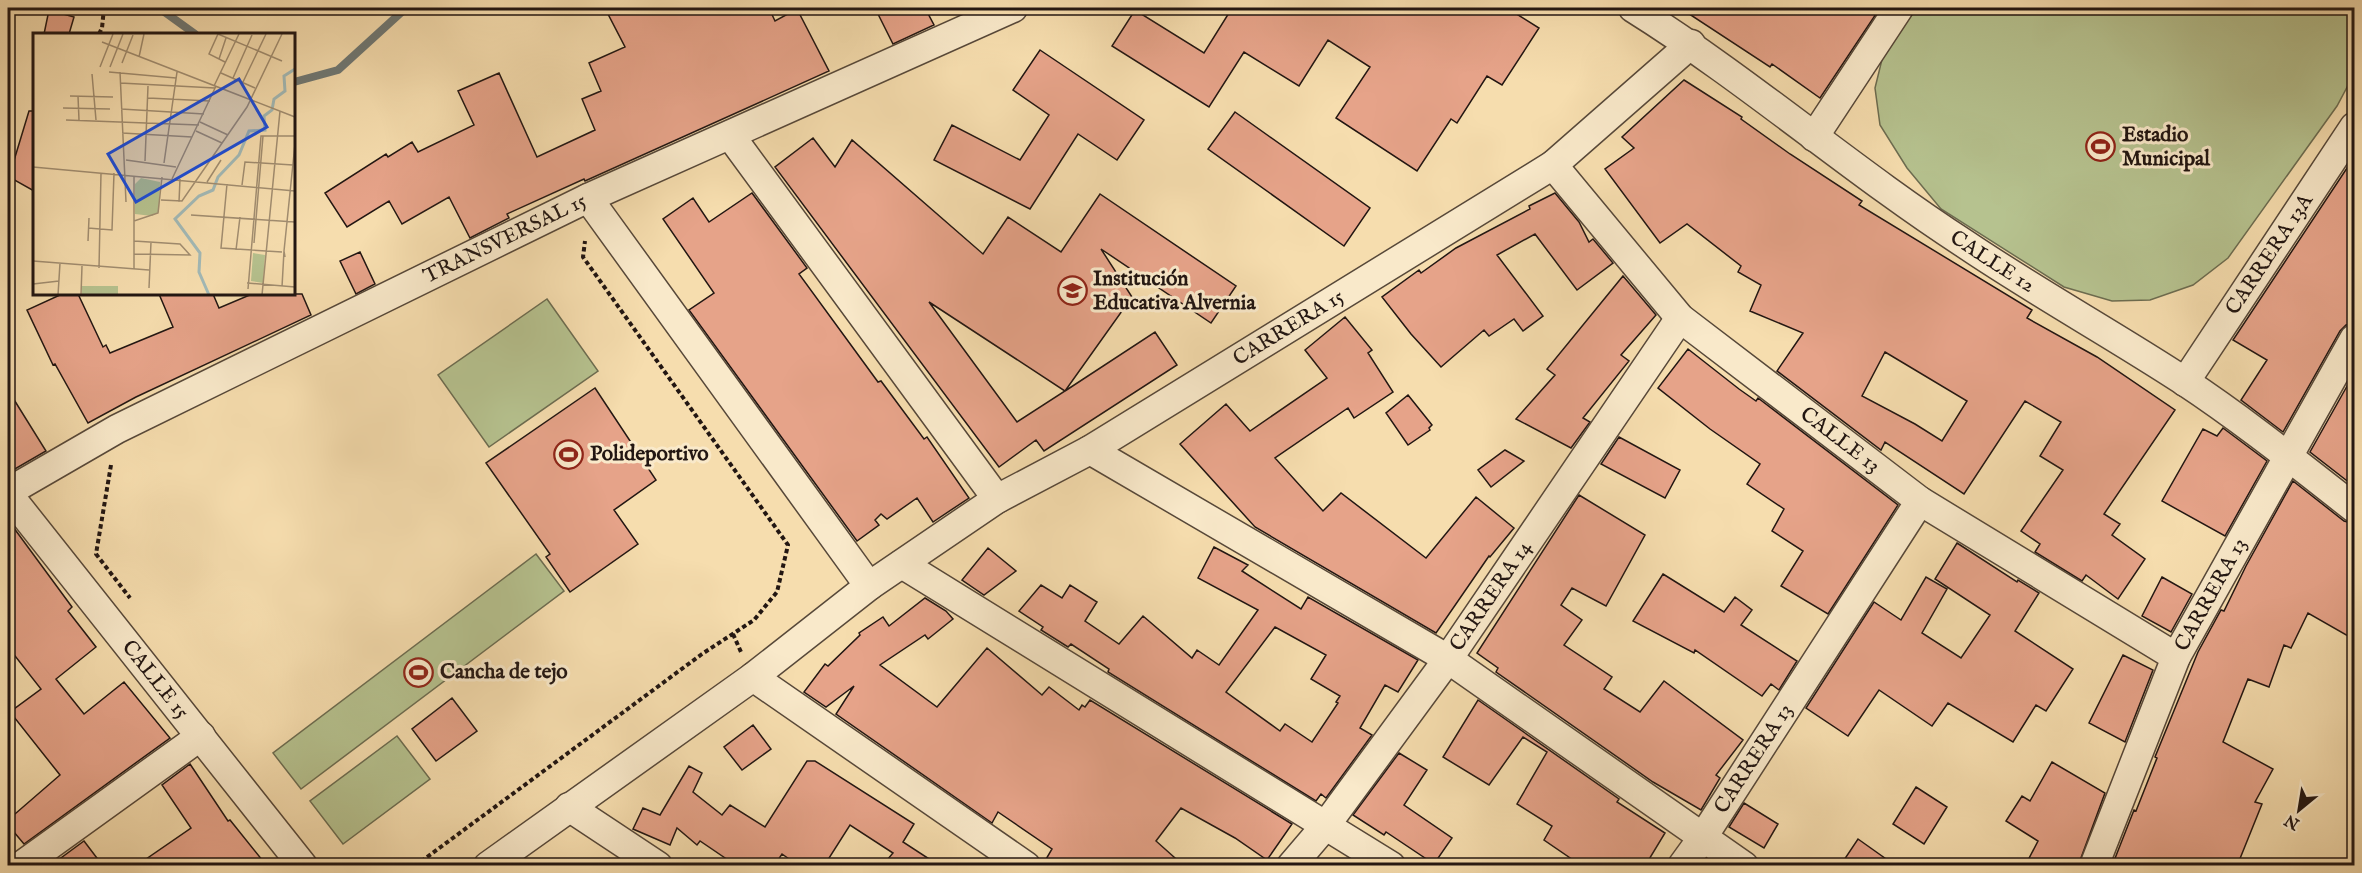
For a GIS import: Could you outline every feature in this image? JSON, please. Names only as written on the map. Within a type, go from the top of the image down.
[{"type":"street","name":"TRANSVERSAL 15","points":[[8,493],[117,429],[588,198],[1013,8]]},
{"type":"street","name":"CALLE 12","points":[[1633,8],[1691,44],[1814,137],[1964,244],[2185,382],[2288,456],[2355,508]]},
{"type":"street","points":[[1814,137],[1899,8]]},
{"type":"street","name":"CARRERA 15","points":[[569,807],[753,677],[869,585],[998,499],[1090,450],[1553,165],[1691,44]]},
{"type":"street","name":"CARRERA 13A","points":[[2185,382],[2355,127]]},
{"type":"street","points":[[730,135],[998,499]]},
{"type":"street","name":"CALLE 13","points":[[1553,165],[1680,318],[1920,501],[2176,657]]},
{"type":"street","points":[[588,198],[869,585]]},
{"type":"street","name":"CARRERA 14","points":[[1291,866],[1326,825],[1449,659],[1680,318]]},
{"type":"street","name":"CARRERA 13","points":[[2094,866],[2176,657],[2355,339]]},
{"type":"street","points":[[1090,450],[1449,659],[1744,866]]},
{"type":"street","name":"CALLE 15","points":[[8,493],[303,866]]},
{"type":"street","name":"CARRERA 13","points":[[1682,866],[1920,501]]},
{"type":"street","points":[[902,564],[1391,866]]},
{"type":"street","points":[[753,677],[1026,866]]},
{"type":"street","points":[[8,845],[22,865],[201,736]]},
{"type":"street","points":[[488,866],[569,807],[658,866]]},
{"type":"path","points":[[99,33],[104,8]]},
{"type":"path","points":[[416,866],[702,654],[753,620],[777,592],[788,545],[584,257],[588,198]]},
{"type":"path","points":[[117,429],[96,554],[131,600]]},
{"type":"green space","name":"Estadio Municipal","points":[[1907,8],[2354,8],[2354,74],[2337,106],[2228,258],[2193,285],[2150,300],[2112,301],[2064,287],[1941,209],[1907,168],[1880,125],[1875,88],[1888,35]]},
{"type":"green space","points":[[547,299],[598,371],[489,447],[438,375]]},
{"type":"green space","name":"Cancha de tejo","points":[[536,554],[564,591],[301,789],[273,753]]},
{"type":"green space","points":[[397,736],[430,779],[343,844],[310,801]]},
{"type":"building","points":[[621,8],[769,8],[775,21],[797,9],[829,71],[507,214],[509,218],[470,238],[449,197],[402,224],[389,201],[347,227],[325,193],[386,154],[388,157],[412,142],[418,152],[474,125],[458,91],[499,73],[537,157],[595,130],[582,99],[601,91],[589,63],[625,47],[608,14]]},
{"type":"building","points":[[875,8],[925,8],[934,25],[893,44]]},
{"type":"building","points":[[1232,8],[1507,8],[1539,28],[1502,85],[1487,76],[1457,123],[1451,119],[1417,171],[1336,118],[1370,67],[1328,40],[1299,86],[1244,52],[1209,107],[1112,46],[1135,10],[1204,53]]},
{"type":"building","points":[[1680,8],[1880,8],[1820,98],[1772,64],[1770,67]]},
{"type":"building","points":[[49,10],[74,17],[69,33],[44,33]]},
{"type":"building","points":[[1040,50],[1144,120],[1117,160],[1078,134],[1030,209],[934,160],[952,125],[1020,160],[1049,115],[1013,90]]},
{"type":"building","points":[[1684,80],[1742,117],[1741,119],[1790,154],[1862,201],[1859,205],[2032,310],[2027,318],[2097,357],[2175,410],[2104,514],[2120,524],[2112,535],[2145,559],[2118,599],[2086,575],[2082,581],[2035,552],[2040,544],[2021,531],[2063,470],[2040,456],[2061,422],[2025,401],[1964,494],[1885,442],[1881,450],[1777,371],[1803,333],[1750,311],[1761,285],[1738,272],[1741,266],[1687,224],[1660,243],[1605,169],[1634,148],[1622,137]],"holes":[[[1885,352],[1967,401],[1942,441],[1862,396]]]},
{"type":"building","points":[[29,111],[33,111],[33,190],[9,177]]},
{"type":"building","points":[[1235,112],[1370,208],[1344,246],[1208,149]]},
{"type":"building","points":[[813,138],[835,167],[852,140],[983,254],[1008,217],[1061,252],[1100,194],[1236,286],[1211,323],[1101,249],[1132,297],[1065,391],[1155,332],[1177,365],[1044,451],[1036,440],[999,467],[775,167]],"holes":[[[929,302],[1065,391],[1017,422]]]},
{"type":"building","points":[[2355,156],[2355,323],[2346,325],[2340,331],[2283,432],[2241,400],[2267,360],[2233,340]]},
{"type":"building","points":[[752,193],[807,268],[799,274],[878,382],[881,381],[924,439],[927,437],[969,498],[933,522],[917,498],[887,519],[881,514],[875,520],[879,525],[857,541],[689,310],[714,293],[663,219],[693,198],[709,222]]},
{"type":"building","points":[[1555,193],[1579,222],[1589,242],[1593,239],[1613,263],[1577,290],[1535,234],[1497,255],[1543,316],[1523,331],[1514,319],[1489,336],[1484,330],[1441,367],[1382,297],[1419,270],[1421,273],[1456,248],[1530,209],[1529,206]]},
{"type":"building","points":[[360,252],[375,284],[356,294],[340,261]]},
{"type":"building","points":[[1623,276],[1656,315],[1621,355],[1629,361],[1583,418],[1590,422],[1571,448],[1516,419],[1555,375],[1547,369]]},
{"type":"building","points":[[302,294],[311,315],[136,397],[88,423],[55,364],[53,365],[27,310],[58,296],[79,296],[103,347],[106,345],[110,353],[173,327],[160,296],[214,296],[219,308],[247,296]]},
{"type":"building","points":[[1345,317],[1372,350],[1368,353],[1393,392],[1354,418],[1348,408],[1275,458],[1323,511],[1341,493],[1426,558],[1476,497],[1514,528],[1489,556],[1436,633],[1255,527],[1180,444],[1226,404],[1250,431],[1327,378],[1305,350]]},
{"type":"building","points":[[1688,349],[1756,401],[1758,398],[1898,505],[1828,614],[1781,586],[1803,551],[1772,531],[1784,509],[1747,484],[1760,464],[1710,429],[1658,388]]},
{"type":"building","points":[[2355,372],[2355,487],[2310,452]]},
{"type":"building","points":[[595,388],[656,480],[614,510],[638,544],[570,592],[546,557],[550,554],[486,463]]},
{"type":"building","points":[[8,390],[46,451],[8,473]]},
{"type":"building","points":[[1408,395],[1432,425],[1430,430],[1408,445],[1386,413]]},
{"type":"building","points":[[2223,428],[2267,461],[2225,536],[2162,501],[2203,429],[2217,436]]},
{"type":"building","points":[[1619,437],[1680,470],[1665,498],[1601,464]]},
{"type":"building","points":[[1505,450],[1524,461],[1491,487],[1478,470]]},
{"type":"building","points":[[2293,481],[2344,521],[2355,524],[2355,640],[2308,613],[2291,648],[2284,645],[2269,687],[2248,679],[2223,742],[2273,769],[2255,802],[2262,804],[2237,866],[2112,866],[2198,652],[2221,610],[2224,611]]},
{"type":"building","points":[[1579,495],[1645,535],[1606,606],[1572,588],[1561,605],[1582,620],[1564,645],[1612,677],[1604,689],[1640,712],[1664,681],[1743,740],[1716,775],[1720,778],[1701,810],[1653,782],[1496,672],[1498,668],[1477,653]]},
{"type":"building","points":[[8,520],[72,607],[68,611],[96,647],[56,679],[84,714],[124,682],[170,738],[24,844],[8,825],[8,820],[60,775],[10,712],[41,689],[8,647]]},
{"type":"building","points":[[1957,543],[2017,582],[2018,580],[2039,593],[2015,631],[2073,669],[2046,711],[2036,705],[2013,742],[1948,703],[1932,726],[1879,690],[1848,736],[1806,708],[1874,602],[1901,620],[1926,577],[1947,589],[1922,633],[1961,658],[1990,615],[1935,579]]},
{"type":"building","points":[[1214,547],[1248,565],[1242,571],[1301,609],[1308,597],[1418,660],[1398,692],[1385,685],[1360,728],[1372,735],[1326,798],[1321,794],[1316,801],[1108,672],[1109,669],[1071,644],[1068,647],[1041,630],[1043,627],[1019,611],[1041,585],[1062,598],[1070,585],[1097,602],[1085,621],[1119,644],[1143,616],[1192,658],[1197,650],[1219,665],[1258,610],[1198,578]],"holes":[[[1275,627],[1326,655],[1311,679],[1340,696],[1336,702],[1338,703],[1312,742],[1285,724],[1280,731],[1226,692]]]},
{"type":"building","points":[[988,548],[1016,571],[984,595],[962,580]]},
{"type":"building","points":[[1663,574],[1724,612],[1735,597],[1752,610],[1741,625],[1797,661],[1779,690],[1771,684],[1762,696],[1695,650],[1694,653],[1633,621]]},
{"type":"building","points":[[2162,577],[2192,594],[2171,632],[2142,616]]},
{"type":"building","points":[[925,598],[946,611],[953,619],[928,639],[925,635],[880,665],[937,707],[987,648],[1042,695],[1049,687],[1079,710],[1082,705],[1085,707],[1090,700],[1292,824],[1267,860],[1235,838],[1181,808],[1156,841],[1184,866],[1042,866],[1052,849],[998,812],[992,823],[836,714],[854,686],[826,707],[804,692],[825,664],[828,666],[860,635],[859,633],[883,617],[889,626]]},
{"type":"building","points":[[2123,655],[2153,670],[2125,742],[2089,723]]},
{"type":"building","points":[[452,698],[477,731],[436,761],[412,729]]},
{"type":"building","points":[[1478,700],[1619,799],[1617,802],[1665,833],[1645,866],[1582,866],[1544,840],[1552,826],[1517,804],[1547,752],[1523,737],[1489,785],[1443,757]]},
{"type":"building","points":[[753,725],[771,749],[742,770],[724,747]]},
{"type":"building","points":[[1399,753],[1427,770],[1404,805],[1452,838],[1434,864],[1386,832],[1384,835],[1353,815]]},
{"type":"building","points":[[807,761],[815,761],[914,824],[903,842],[940,866],[882,866],[893,853],[850,825],[824,866],[799,866],[782,854],[774,866],[737,866],[700,841],[697,845],[677,828],[670,845],[633,829],[643,808],[660,815],[689,766],[702,773],[693,792],[722,815],[730,805],[765,827]]},
{"type":"building","points":[[2052,762],[2105,793],[2078,866],[2025,866],[2038,841],[2006,821],[2022,796],[2030,801]]},
{"type":"building","points":[[190,764],[228,821],[230,820],[267,866],[136,866],[191,828],[162,785]]},
{"type":"building","points":[[1916,787],[1947,807],[1924,844],[1893,824]]},
{"type":"building","points":[[1744,803],[1778,824],[1764,848],[1729,827]]},
{"type":"building","points":[[1858,839],[1896,866],[1840,866]]},
{"type":"building","points":[[84,841],[103,866],[50,866]]},
{"type":"waterway","points":[[159,8],[194,33]]},
{"type":"waterway","points":[[296,81],[338,70],[406,8]]},
{"type":"place","name":"Estadio Municipal","points":[[2101,147]]},
{"type":"place","name":"Institución Educativa Alvernia","points":[[1072,291]]},
{"type":"place","name":"Polideportivo","points":[[569,454]]},
{"type":"place","name":"Cancha de tejo","points":[[419,672]]}]
